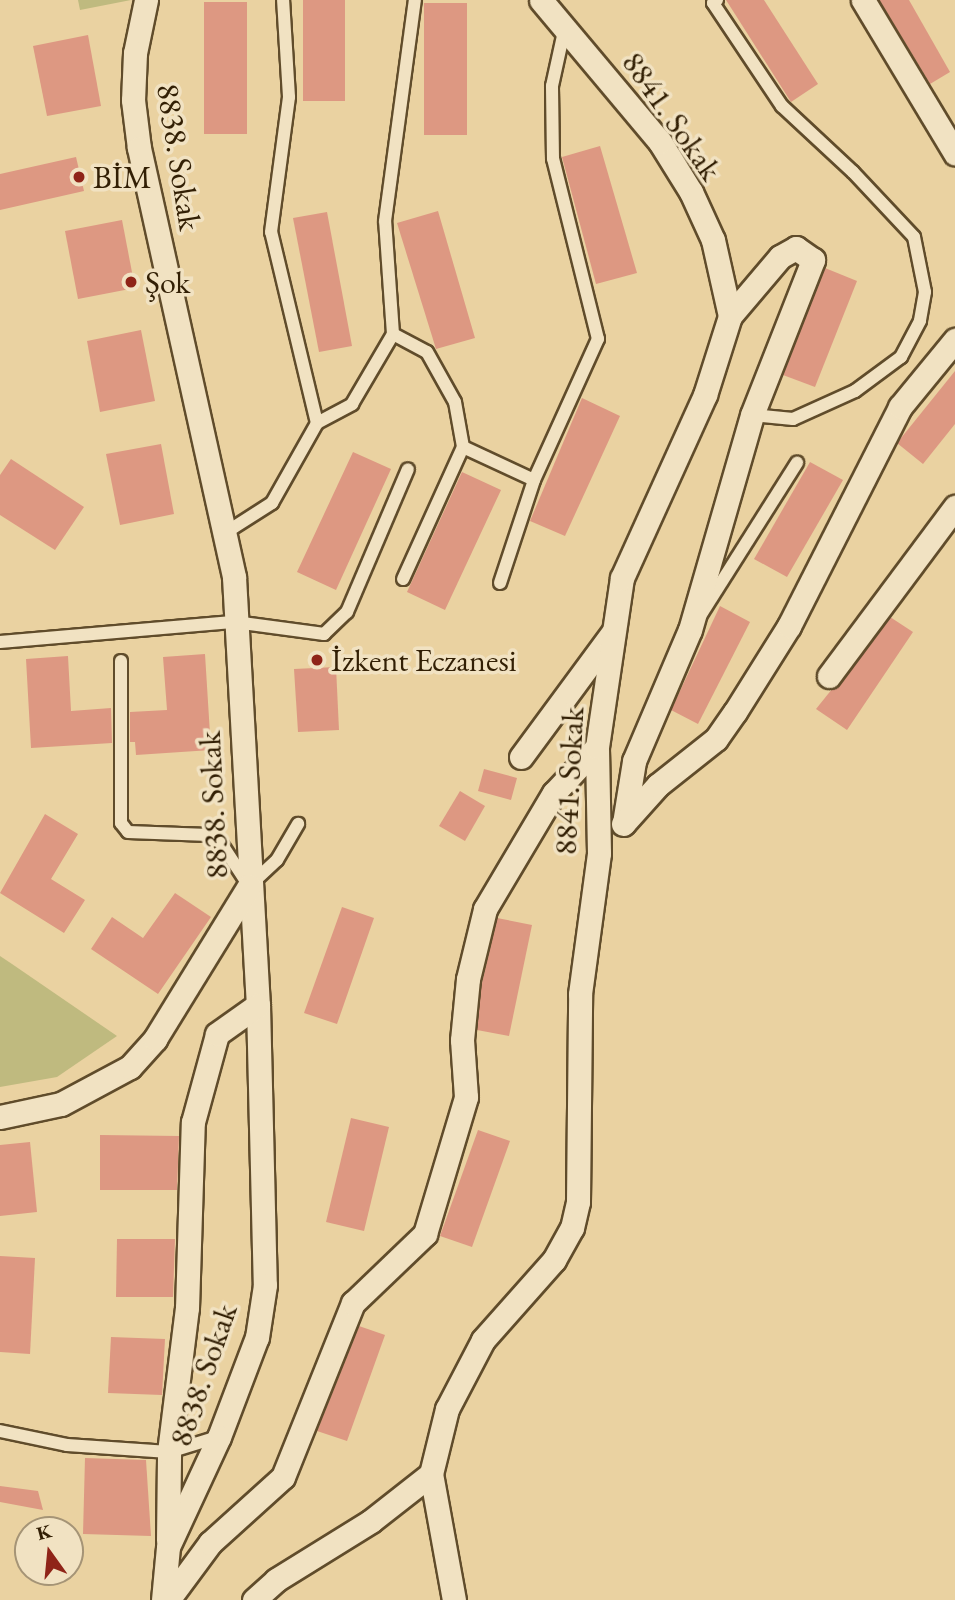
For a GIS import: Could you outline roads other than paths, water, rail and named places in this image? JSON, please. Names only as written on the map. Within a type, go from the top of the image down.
[{"type":"street","name":"8838. Sokak","points":[[146,0],[135,53],[133,100],[139,148],[234,577],[248,886],[258,1005],[265,1285],[257,1337],[219,1437],[168,1547],[165,1600]]},
{"type":"street","name":"8841. Sokak","points":[[454,1600],[431,1474],[447,1409],[483,1340],[554,1260],[572,1228],[578,1202],[580,994],[599,853],[597,747],[622,578],[705,395],[730,316],[713,240],[691,192],[660,142],[541,0]]},
{"type":"street","points":[[863,0],[955,153]]},
{"type":"street","points":[[624,823],[634,761],[690,630],[752,415],[813,260],[796,248],[780,257],[730,316]]},
{"type":"street","points":[[599,853],[658,785],[716,739],[735,712],[789,626],[900,407],[955,341]]},
{"type":"street","points":[[829,676],[955,507]]},
{"type":"street","points":[[521,757],[614,630]]},
{"type":"street","points":[[165,1600],[210,1543],[283,1476],[353,1303],[425,1234],[464,1107],[465,1003],[485,909],[554,793],[597,747]]},
{"type":"street","points":[[0,1117],[61,1104],[130,1067],[155,1039],[248,886]]},
{"type":"street","points":[[168,1547],[169,1452],[187,1308],[193,1122],[217,1034],[258,1005]]},
{"type":"street","points":[[254,1600],[276,1580],[371,1521],[431,1474]]},
{"type":"lane","points":[[283,0],[289,97],[271,232],[317,423]]},
{"type":"lane","points":[[225,533],[272,503],[317,423],[352,404],[393,334],[385,221],[415,0]]},
{"type":"lane","points":[[717,0],[712,3],[782,106],[853,172],[914,237],[925,292],[920,321],[901,357],[855,391],[793,419],[752,415]]},
{"type":"lane","points":[[500,583],[534,480],[598,340],[554,159],[552,86],[565,27]]},
{"type":"lane","points":[[393,334],[427,352],[454,402],[464,447],[403,579]]},
{"type":"lane","points":[[464,447],[534,480]]},
{"type":"lane","points":[[690,630],[797,463]]},
{"type":"lane","points":[[0,642],[235,622],[314,635],[333,628],[347,612],[408,469]]},
{"type":"lane","points":[[121,661],[121,823],[128,832],[209,835],[219,840],[248,886],[277,860],[298,824]]},
{"type":"lane","points":[[0,1431],[67,1445],[169,1452],[219,1437]]},
{"type":"place","name":"BİM","points":[[79,177]]},
{"type":"place","name":"Şok","points":[[131,282]]},
{"type":"place","name":"İzkent Eczanesi","points":[[317,660]]}]
